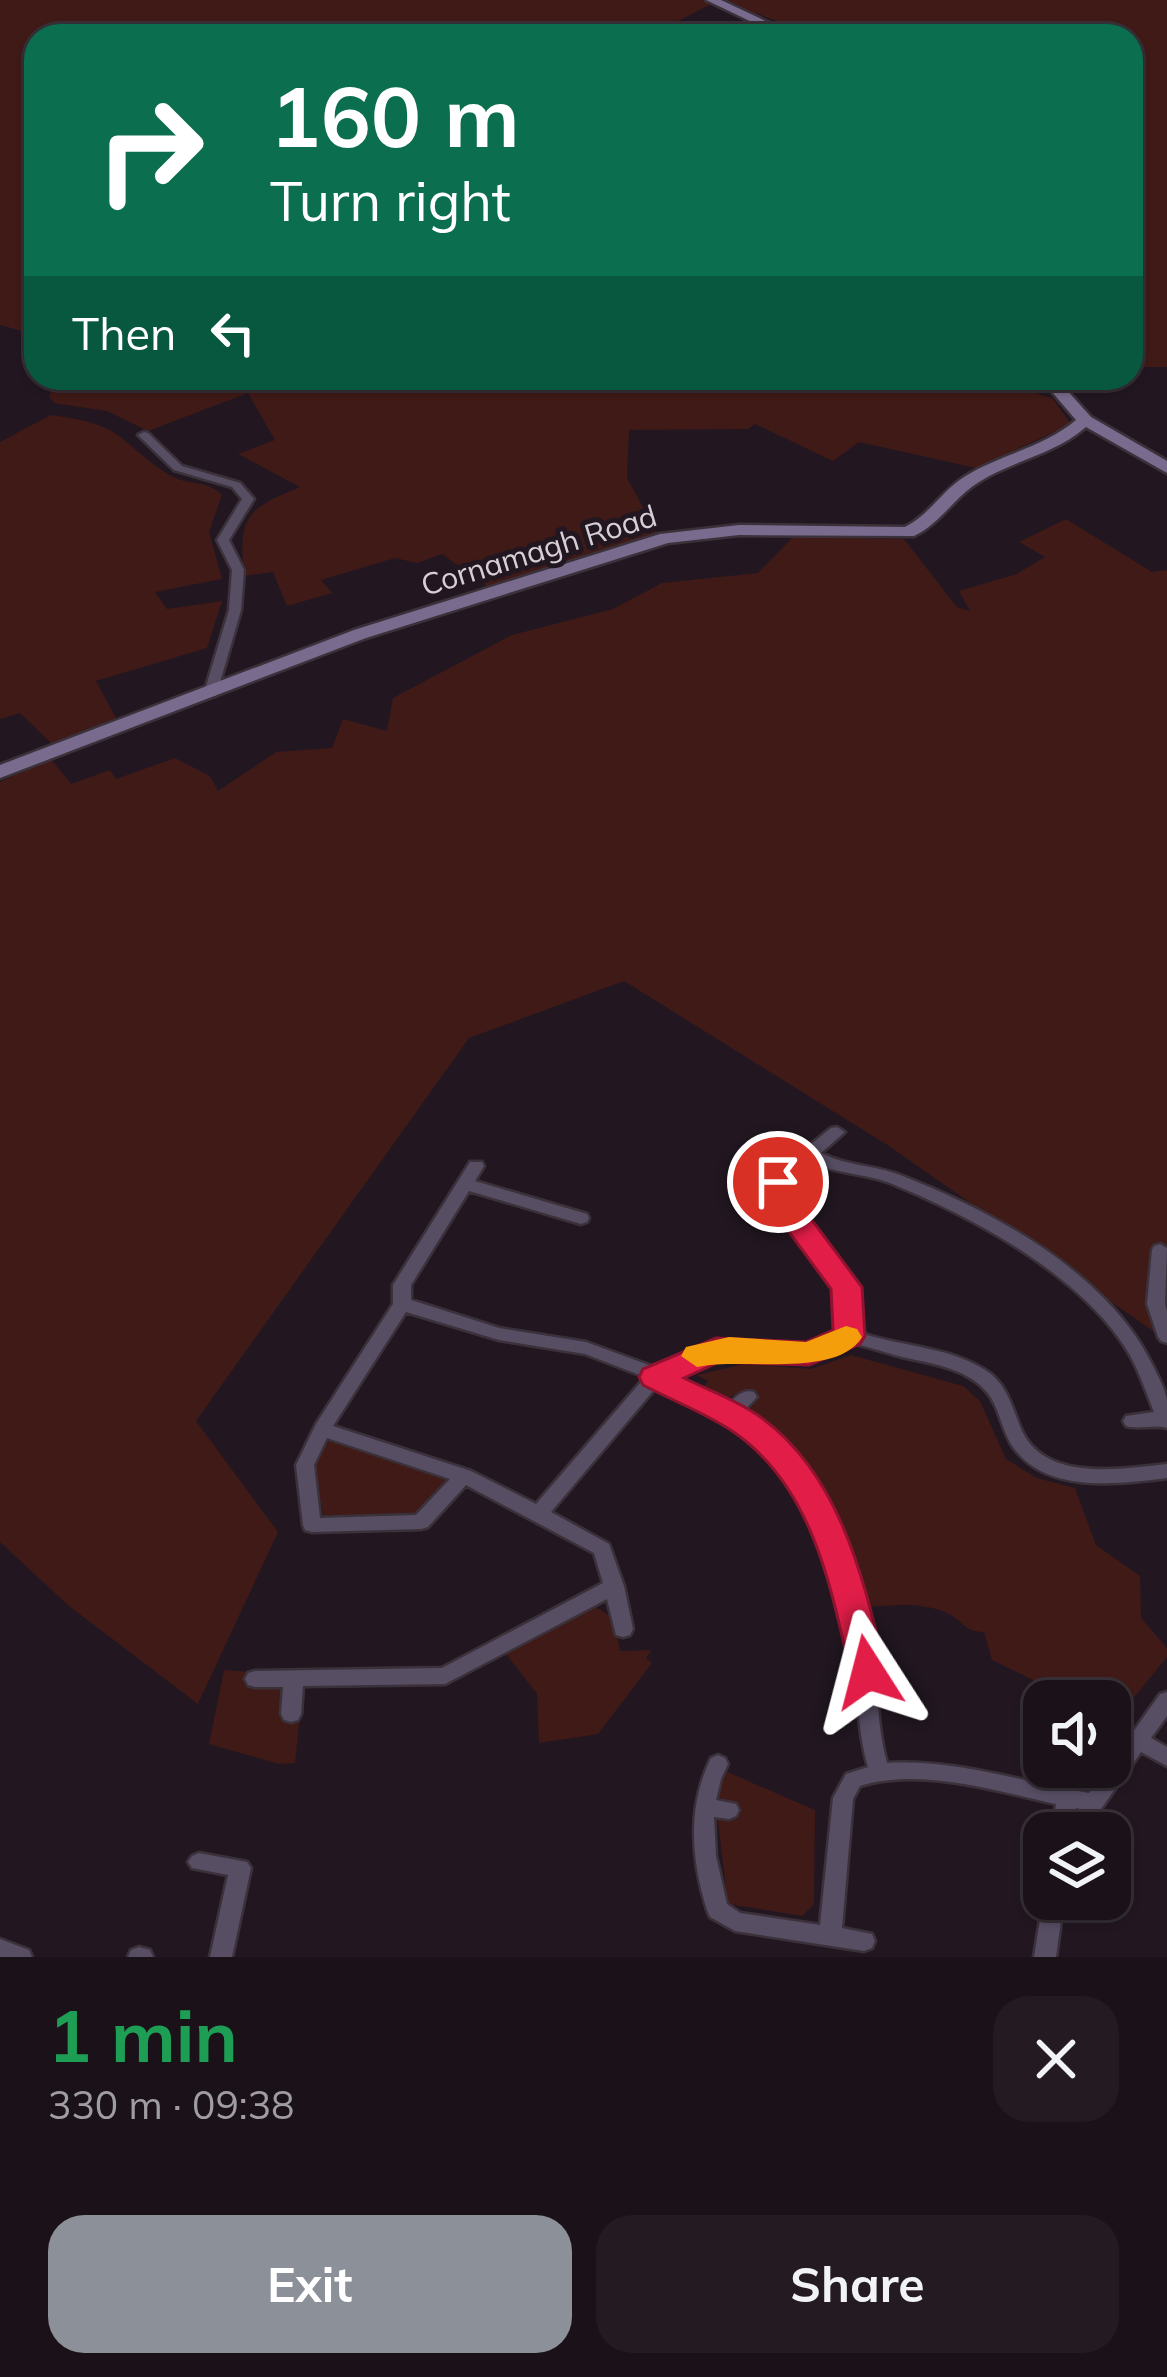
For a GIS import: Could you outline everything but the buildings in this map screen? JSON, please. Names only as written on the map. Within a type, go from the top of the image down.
[{"type":"street","points":[[712,0],[765,24]]},
{"type":"street","points":[[1059,390],[1085,420],[1167,468]]},
{"type":"street","name":"Cornamagh Road","points":[[0,772],[360,634],[666,538],[740,530],[908,532],[922,527],[976,476],[1027,456],[1085,420]]},
{"type":"street","points":[[144,435],[178,468],[244,489],[248,499],[223,540],[238,570],[236,610],[211,693]]},
{"type":"street","points":[[837,1132],[780,1178],[777,1192],[847,1287],[849,1336]]},
{"type":"street","points":[[809,1154],[841,1171],[898,1180],[1075,1282],[1108,1312],[1134,1347],[1166,1419],[1132,1421]]},
{"type":"street","points":[[464,1476],[421,1522],[305,1525],[304,1465],[402,1304],[402,1286],[476,1166]]},
{"type":"street","points":[[465,1184],[581,1218]]},
{"type":"street","points":[[1160,1250],[1156,1304],[1167,1337]]},
{"type":"street","points":[[402,1304],[498,1334],[596,1351],[730,1414],[784,1456],[813,1495],[832,1535],[860,1619],[869,1742],[880,1773]]},
{"type":"street","points":[[539,1514],[655,1377],[716,1350],[809,1353],[849,1336],[959,1366],[986,1380],[1003,1400],[1021,1445],[1045,1462],[1095,1476],[1167,1471]]},
{"type":"street","points":[[730,1414],[748,1397]]},
{"type":"street","points":[[322,1430],[464,1476],[602,1549],[623,1628]]},
{"type":"street","points":[[255,1679],[445,1676],[614,1586]]},
{"type":"street","points":[[291,1714],[294,1679]]},
{"type":"street","points":[[830,1936],[843,1798],[854,1780],[880,1773],[966,1778],[1097,1801],[1136,1738],[1167,1700]]},
{"type":"street","points":[[1136,1738],[1167,1757]]},
{"type":"street","points":[[718,1765],[706,1785],[704,1808],[718,1910],[735,1922],[864,1941]]},
{"type":"street","points":[[1065,1812],[1067,1798]]},
{"type":"street","points":[[704,1808],[729,1810]]},
{"type":"street","points":[[199,1862],[240,1868],[221,1957]]},
{"type":"street","points":[[1045,1957],[1050,1920]]},
{"type":"street","points":[[0,1949],[21,1957]]},
{"type":"shaded area","points":[[0,0],[713,3],[673,24],[24,24],[24,332],[0,325]]},
{"type":"shaded area","points":[[720,0],[1167,0],[1167,367],[1143,367],[1143,24],[785,24]]},
{"type":"shaded area","points":[[51,390],[1023,390],[1052,398],[1071,424],[976,468],[859,442],[833,461],[755,424],[748,429],[629,430],[627,478],[658,534],[488,587],[442,554],[417,563],[395,558],[321,580],[332,593],[287,606],[273,572],[244,576],[243,539],[250,517],[268,502],[300,487],[238,454],[275,440],[248,393],[148,431],[107,411],[54,403]]},
{"type":"shaded area","points":[[51,415],[107,429],[169,475],[222,495],[209,532],[222,579],[155,592],[167,609],[222,601],[207,648],[96,681],[116,718],[53,745],[20,713],[0,719],[0,442]]},
{"type":"shaded area","points":[[1066,519],[1152,572],[1167,570],[1167,1341],[889,1146],[624,981],[469,1038],[196,1421],[278,1532],[198,1704],[69,1606],[0,1542],[0,782],[50,758],[71,784],[110,770],[116,779],[175,758],[210,776],[218,791],[276,752],[332,748],[343,719],[387,731],[393,698],[512,635],[613,609],[662,583],[758,573],[793,537],[904,539],[957,607],[970,611],[959,591],[1017,574],[1045,557],[1019,542]]},
{"type":"shaded area","points":[[851,1355],[963,1386],[980,1401],[1006,1459],[1037,1478],[1075,1488],[1096,1545],[1140,1576],[1141,1618],[1167,1648],[1167,1657],[1131,1701],[1131,1680],[1033,1680],[992,1660],[984,1632],[968,1628],[947,1613],[919,1606],[870,1607],[857,1565],[851,1565],[812,1479],[748,1415],[755,1400],[743,1392],[721,1400],[701,1390],[708,1381],[697,1375],[744,1364],[811,1369]]},
{"type":"shaded area","points":[[331,1439],[449,1481],[411,1518],[324,1518],[312,1461]]},
{"type":"shaded area","points":[[594,1606],[614,1618],[620,1651],[652,1650],[646,1658],[652,1663],[598,1734],[539,1743],[537,1694],[506,1654]]},
{"type":"shaded area","points":[[224,1670],[250,1672],[249,1686],[282,1690],[300,1715],[295,1763],[279,1764],[209,1744]]},
{"type":"shaded area","points":[[725,1771],[815,1810],[814,1904],[802,1916],[728,1904],[714,1790]]},
{"type":"slow traffic","points":[[697,1356],[729,1348],[809,1353],[846,1337]]},
{"type":"route","points":[[778,1182],[779,1198],[847,1287],[849,1336],[809,1353],[716,1350],[655,1377],[748,1425],[800,1476],[832,1535],[860,1619],[868,1672]]}]
